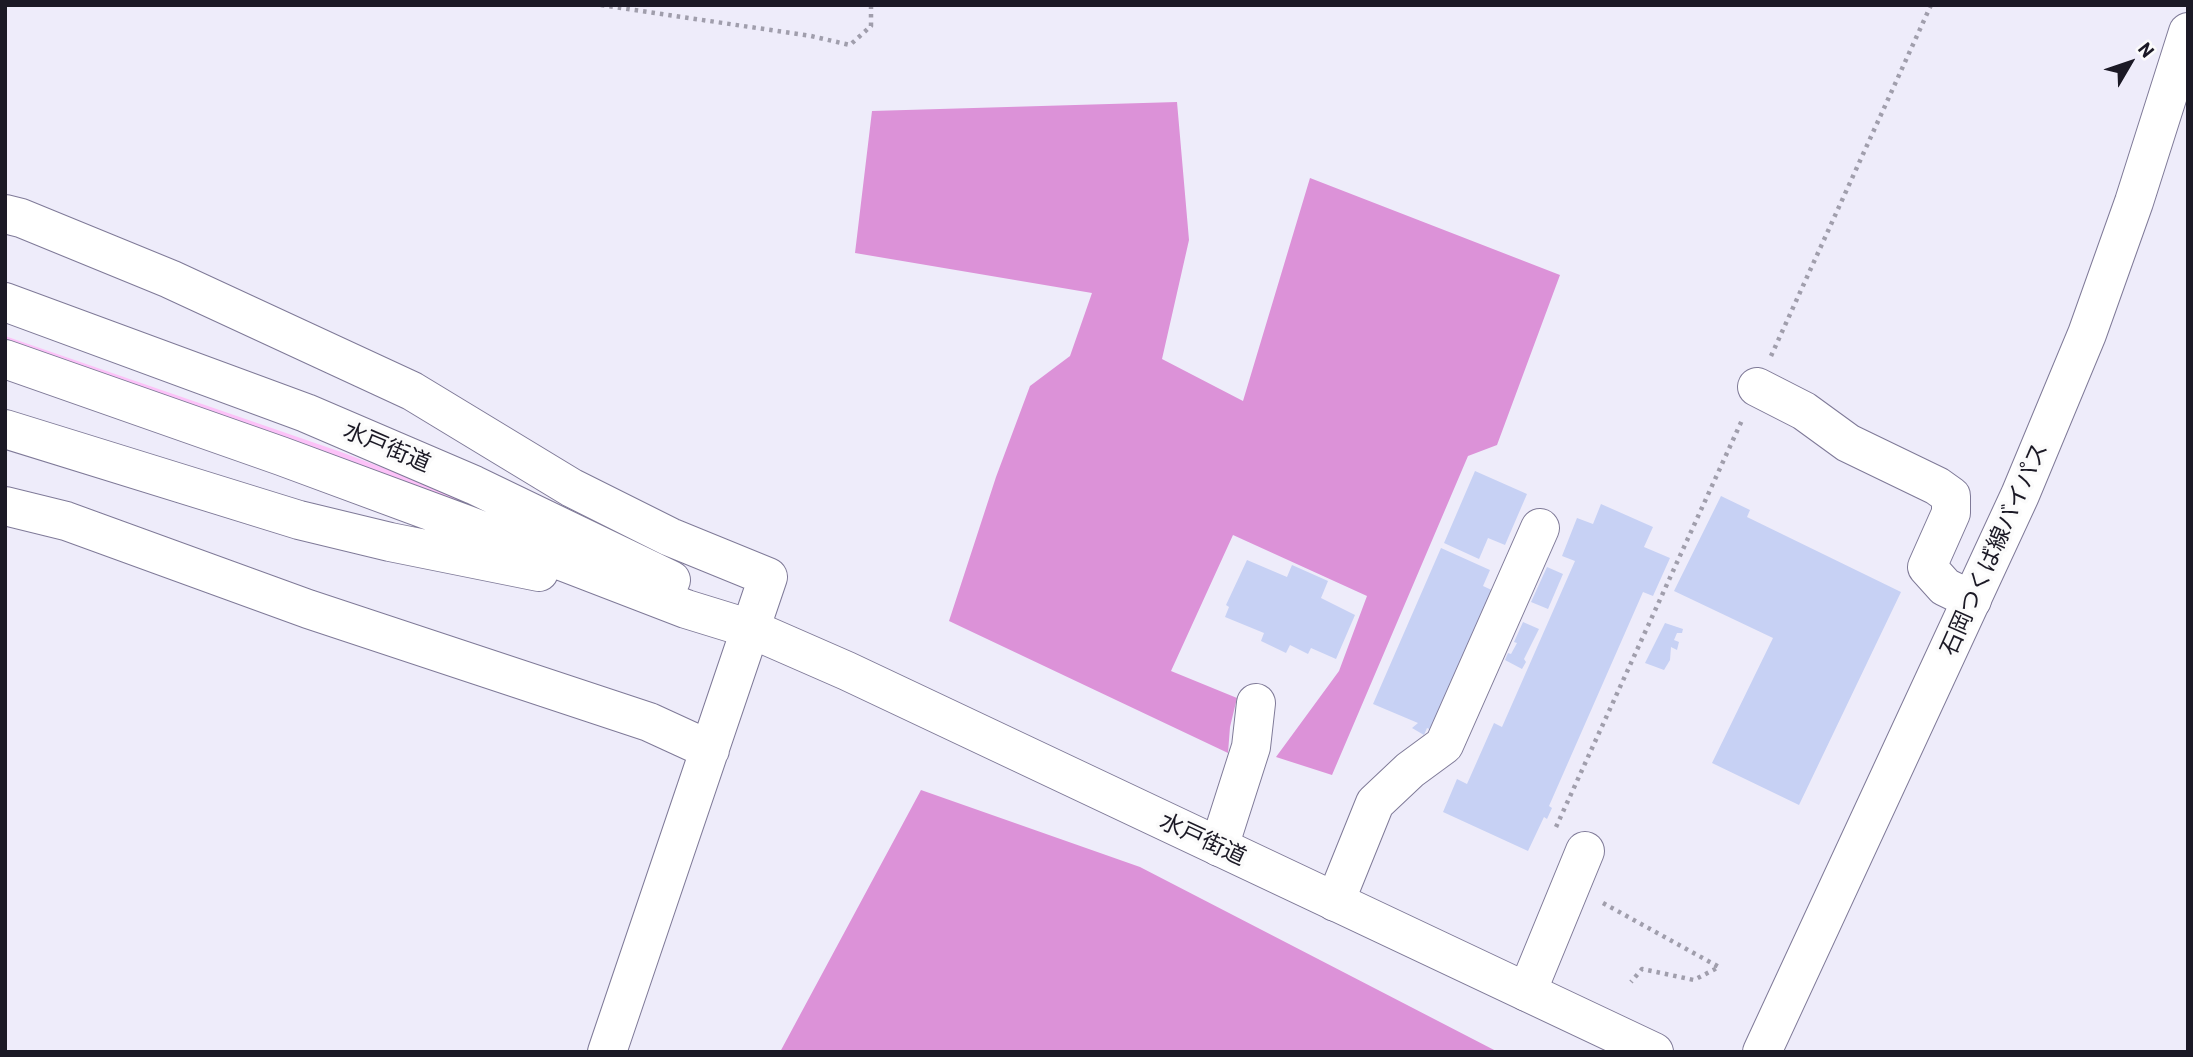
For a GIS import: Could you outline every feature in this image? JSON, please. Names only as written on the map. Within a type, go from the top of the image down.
[{"type":"main road","name":"石岡つくば線バイパス","points":[[1762,1052],[2020,495],[2087,334],[2134,202],[2188,32]]},
{"type":"main road","points":[[5,214],[22,218],[170,279],[412,391],[572,488],[670,537],[768,577],[607,1052]]},
{"type":"main road","points":[[5,294],[68,323]]},
{"type":"main road","name":"水戸街道","points":[[5,302],[306,413],[474,485],[701,594],[751,629]]},
{"type":"main road","name":"水戸街道","points":[[5,359],[294,461],[686,609],[751,629],[860,677],[1654,1052]]},
{"type":"main road","points":[[1757,387],[1804,411],[1848,443],[1937,486],[1951,496],[1951,513],[1927,567],[1945,587],[1972,600]]},
{"type":"main road","points":[[5,429],[299,520],[523,569],[576,579],[604,578]]},
{"type":"main road","points":[[5,506],[66,521],[308,609],[649,722],[710,750]]},
{"type":"main road","points":[[1335,902],[1375,803],[1410,770],[1444,745],[1540,528]]},
{"type":"main road","points":[[1219,847],[1251,747],[1256,703]]},
{"type":"main road","points":[[1527,992],[1571,886],[1569,844]]},
{"type":"path","points":[[601,5],[811,36],[850,45],[871,26],[871,5]]},
{"type":"path","points":[[1569,844],[1757,387],[1931,5]]},
{"type":"path","points":[[1571,886],[1719,967],[1694,980],[1642,969],[1631,982]]},
{"type":"shaded area","points":[[1177,102],[1189,240],[1162,359],[1243,401],[1310,178],[1560,275],[1497,445],[1468,456],[1332,775],[1276,757],[1339,671],[1367,596],[1233,535],[1171,671],[1237,698],[1230,727],[1228,753],[949,621],[996,477],[1030,386],[1070,356],[1092,293],[855,253],[872,111]]},
{"type":"shaded area","points":[[5,336],[341,452],[464,498],[472,505],[472,510],[5,350]]},
{"type":"shaded area","points":[[921,790],[1140,867],[1498,1052],[780,1052]]},
{"type":"building","points":[[1475,471],[1527,494],[1505,545],[1488,538],[1479,559],[1444,543]]},
{"type":"building","points":[[1721,496],[1750,510],[1747,517],[1901,592],[1799,805],[1712,763],[1773,638],[1674,591]]},
{"type":"building","points":[[1601,504],[1653,527],[1644,547],[1670,558],[1653,596],[1643,592],[1549,806],[1552,808],[1547,819],[1544,817],[1528,851],[1443,812],[1457,779],[1467,784],[1494,723],[1502,727],[1575,561],[1562,556],[1577,518],[1593,524]]},
{"type":"building","points":[[1441,548],[1490,570],[1483,586],[1498,593],[1439,733],[1427,728],[1424,735],[1412,728],[1418,723],[1373,704]]},
{"type":"building","points":[[1247,560],[1287,577],[1292,565],[1328,581],[1321,598],[1355,615],[1336,659],[1311,648],[1308,654],[1290,645],[1286,653],[1261,641],[1264,633],[1225,617],[1229,607],[1226,605]]},
{"type":"building","points":[[1547,567],[1563,574],[1548,609],[1531,602]]},
{"type":"building","points":[[1523,622],[1539,629],[1522,669],[1505,660],[1517,643],[1514,642]]},
{"type":"building","points":[[1665,623],[1683,629],[1682,633],[1677,633],[1674,640],[1679,642],[1677,650],[1671,647],[1670,660],[1664,670],[1645,663]]}]
